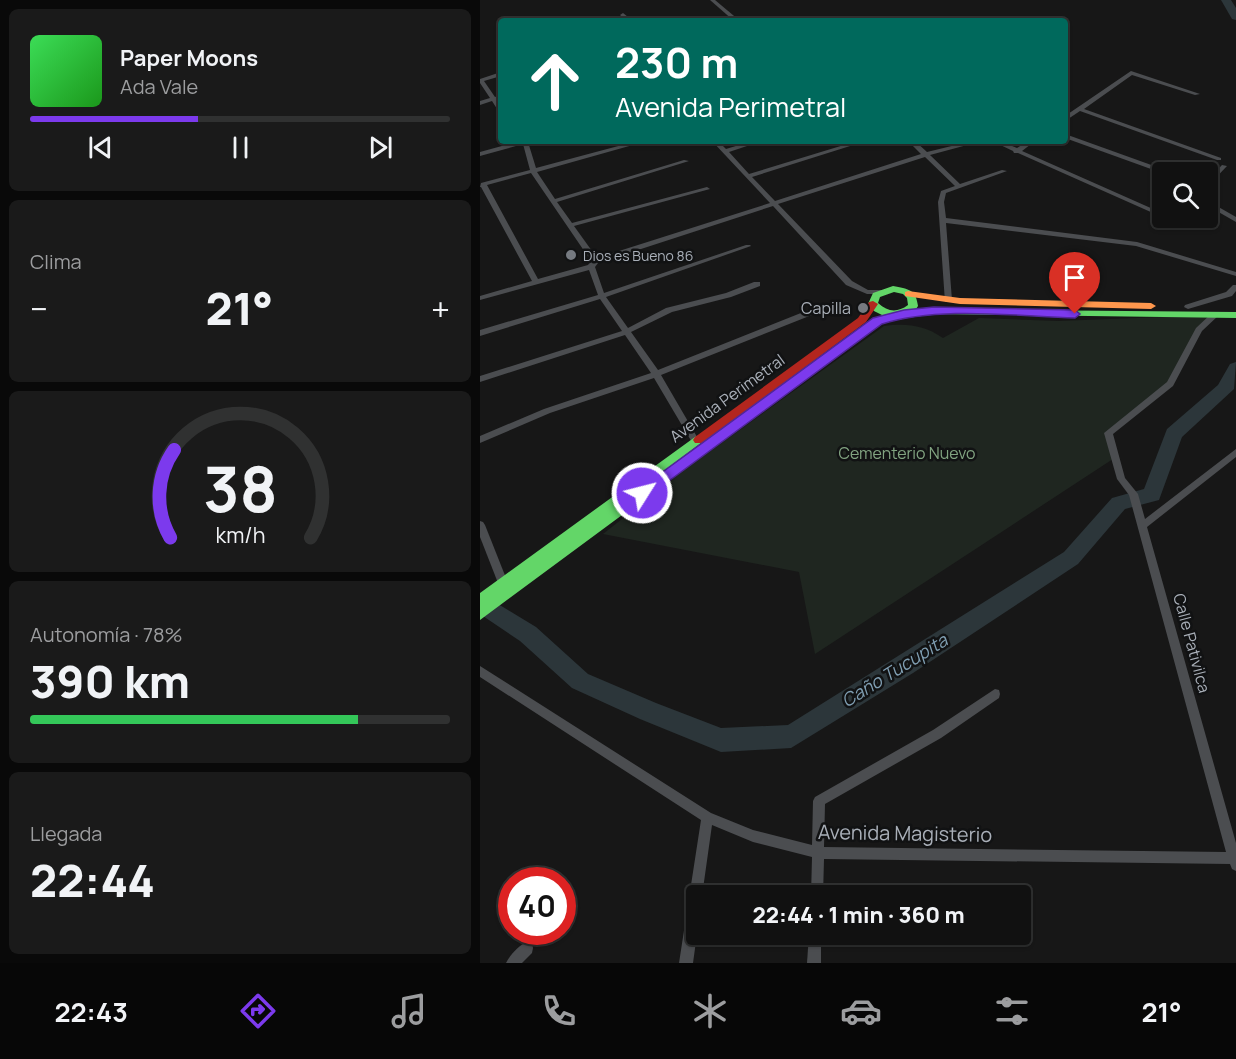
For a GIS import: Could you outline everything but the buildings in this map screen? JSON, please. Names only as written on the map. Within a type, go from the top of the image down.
[{"type":"street","points":[[712,0],[733,18]]},
{"type":"street","points":[[623,15],[626,18]]},
{"type":"street","points":[[1068,117],[1131,73],[1197,94]]},
{"type":"street","points":[[498,76],[480,80],[498,107]]},
{"type":"street","points":[[480,77],[488,78]]},
{"type":"street","points":[[480,103],[498,98]]},
{"type":"street","points":[[1079,109],[1219,159]]},
{"type":"street","points":[[1068,137],[1152,167]]},
{"type":"street","points":[[480,154],[515,144]]},
{"type":"street","points":[[527,144],[534,172],[572,225],[593,264],[602,296],[656,374],[696,442]]},
{"type":"street","points":[[536,282],[482,185],[633,144]]},
{"type":"street","points":[[718,144],[849,283],[867,292],[893,289],[948,300],[1236,308]]},
{"type":"street","points":[[725,152],[750,144]]},
{"type":"street","points":[[748,176],[853,144]]},
{"type":"street","points":[[915,144],[958,185]]},
{"type":"street","points":[[480,298],[593,264],[927,154],[967,144]]},
{"type":"street","points":[[1000,144],[1152,211]]},
{"type":"street","points":[[1016,152],[1028,144]]},
{"type":"street","points":[[554,201],[686,161]]},
{"type":"street","points":[[1218,172],[1224,166]]},
{"type":"street","points":[[948,300],[942,220],[943,192],[1004,171]]},
{"type":"street","points":[[572,225],[707,189]]},
{"type":"street","points":[[1218,209],[1236,220]]},
{"type":"street","points":[[942,220],[1137,244],[1236,274]]},
{"type":"street","points":[[480,333],[602,296],[748,246]]},
{"type":"street","points":[[480,379],[626,332],[669,310],[728,295],[757,284]]},
{"type":"street","points":[[1188,308],[1229,294],[1236,287]]},
{"type":"street","points":[[881,292],[876,296],[873,304],[880,312],[900,314],[913,306],[914,301],[909,294]]},
{"type":"street","name":"Avenida Perimetral","points":[[480,614],[489,598],[503,583],[862,320],[873,304]]},
{"type":"street","points":[[480,440],[547,411],[656,374],[824,307]]},
{"type":"street","name":"Avenida Perimetral","points":[[489,598],[878,321],[900,314],[934,311],[1236,315]]},
{"type":"street","name":"Calle Pativilca","points":[[1215,315],[1199,330],[1170,384],[1108,433],[1121,479],[1133,494],[1235,861]]},
{"type":"street","points":[[1142,526],[1236,452]]},
{"type":"street","points":[[480,525],[503,583]]},
{"type":"street","name":"Avenida Magisterio","points":[[480,670],[707,817],[753,836],[818,853],[1235,861]]},
{"type":"street","points":[[817,885],[819,801],[937,734],[996,694]]},
{"type":"street","points":[[686,963],[707,817]]},
{"type":"street","points":[[814,963],[815,945]]},
{"type":"street","points":[[513,963],[527,948],[523,963]]},
{"type":"green space","name":"Cementerio Nuevo","points":[[1215,315],[1208,320],[1170,384],[1108,433],[1116,457],[815,654],[799,572],[603,534],[684,470],[884,326],[915,326],[929,330],[943,338],[979,318],[1058,321]]},
{"type":"waterway","name":"Caño Tucupita","points":[[1226,0],[1236,17]]},
{"type":"waterway","name":"Caño Tucupita","points":[[480,602],[528,634],[580,681],[648,711],[721,740],[791,736],[905,666],[1071,558],[1119,503],[1152,495],[1174,434],[1225,389],[1236,368]]},
{"type":"traffic: fast","points":[[893,289],[906,292],[912,297],[913,306],[903,313],[887,314],[873,304],[876,295],[893,289]]},
{"type":"traffic: fast","points":[[904,313],[934,311],[1236,315]]},
{"type":"traffic: fast","points":[[480,614],[878,321],[897,315]]},
{"type":"traffic: fast","points":[[480,600],[699,440]]},
{"type":"traffic: slow","points":[[908,294],[960,301],[1151,306]]},
{"type":"traffic: jam","points":[[699,440],[862,320],[873,304]]},
{"type":"place","name":"Dios es Bueno 86","points":[[571,255]]},
{"type":"place","name":"Capilla","points":[[863,308]]},
{"type":"route","points":[[642,493],[878,321],[904,313],[934,311],[1075,314]]}]
